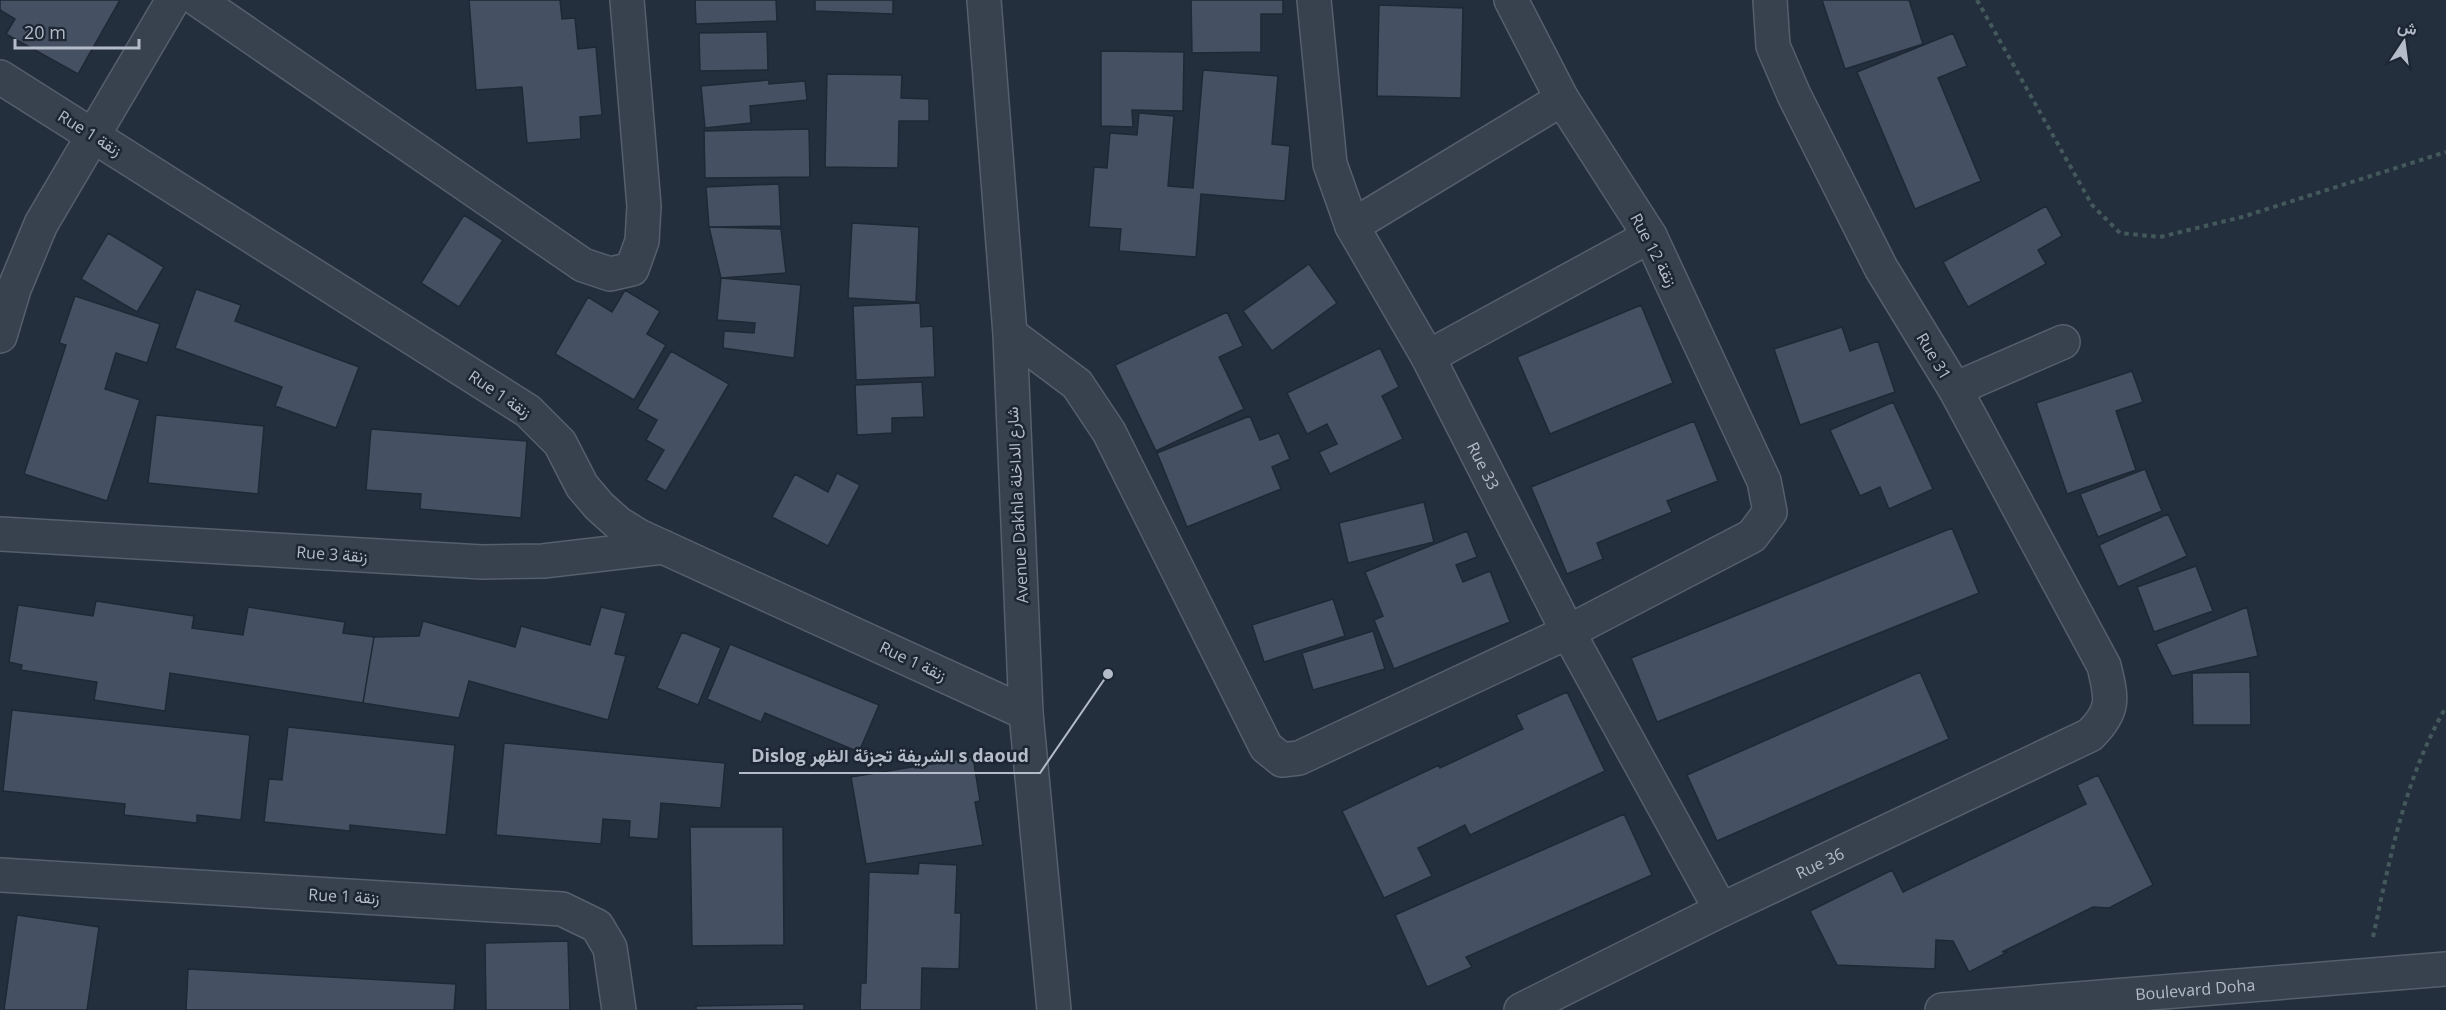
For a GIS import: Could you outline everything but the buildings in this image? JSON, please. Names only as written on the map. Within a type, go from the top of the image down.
[{"type":"street","points":[[0,336],[14,289],[41,224],[173,0]]},
{"type":"street","points":[[198,0],[582,265],[610,274],[632,269],[642,242],[644,206],[627,0]]},
{"type":"street","name":"Avenue Dakhla شارع الداخلة","points":[[984,0],[1010,334],[1026,713],[1054,1010]]},
{"type":"street","name":"Rue 33","points":[[1314,0],[1330,164],[1352,226],[1428,357],[1568,632],[1721,910]]},
{"type":"street","name":"Rue 12 زنقة","points":[[1511,0],[1562,99],[1650,236],[1764,481],[1770,512],[1752,536],[1568,632]]},
{"type":"street","name":"Rue 31","points":[[1770,0],[1773,46],[1794,95],[1881,268],[1955,389],[2104,666],[2111,707]]},
{"type":"street","name":"Rue 1 زنقة","points":[[0,77],[528,411],[560,443],[582,486],[618,523],[663,547],[1026,713]]},
{"type":"street","points":[[1352,226],[1562,99]]},
{"type":"street","points":[[1428,357],[1650,236]]},
{"type":"street","points":[[1010,334],[1077,384],[1108,432],[1266,747],[1282,760],[1299,758],[1568,632]]},
{"type":"street","points":[[1955,389],[2063,342]]},
{"type":"street","name":"Rue 3 زنقة","points":[[0,534],[482,562],[563,559],[663,547]]},
{"type":"street","name":"Rue 36","points":[[1521,1010],[1721,910],[2090,735],[2102,723],[2111,707]]},
{"type":"street","name":"Rue 1 زنقة","points":[[0,875],[562,909],[597,926],[610,948],[619,1010]]},
{"type":"street","name":"Boulevard Doha","points":[[1942,1010],[2446,969]]},
{"type":"path","points":[[1977,0],[2092,205],[2120,233],[2160,237],[2242,216],[2446,152]]},
{"type":"path","points":[[2366,975],[2394,838],[2428,738],[2446,707]]},
{"type":"place","name":"Dislog الشريفة تجزئة الظهر s daoud","points":[[1108,674]]}]
